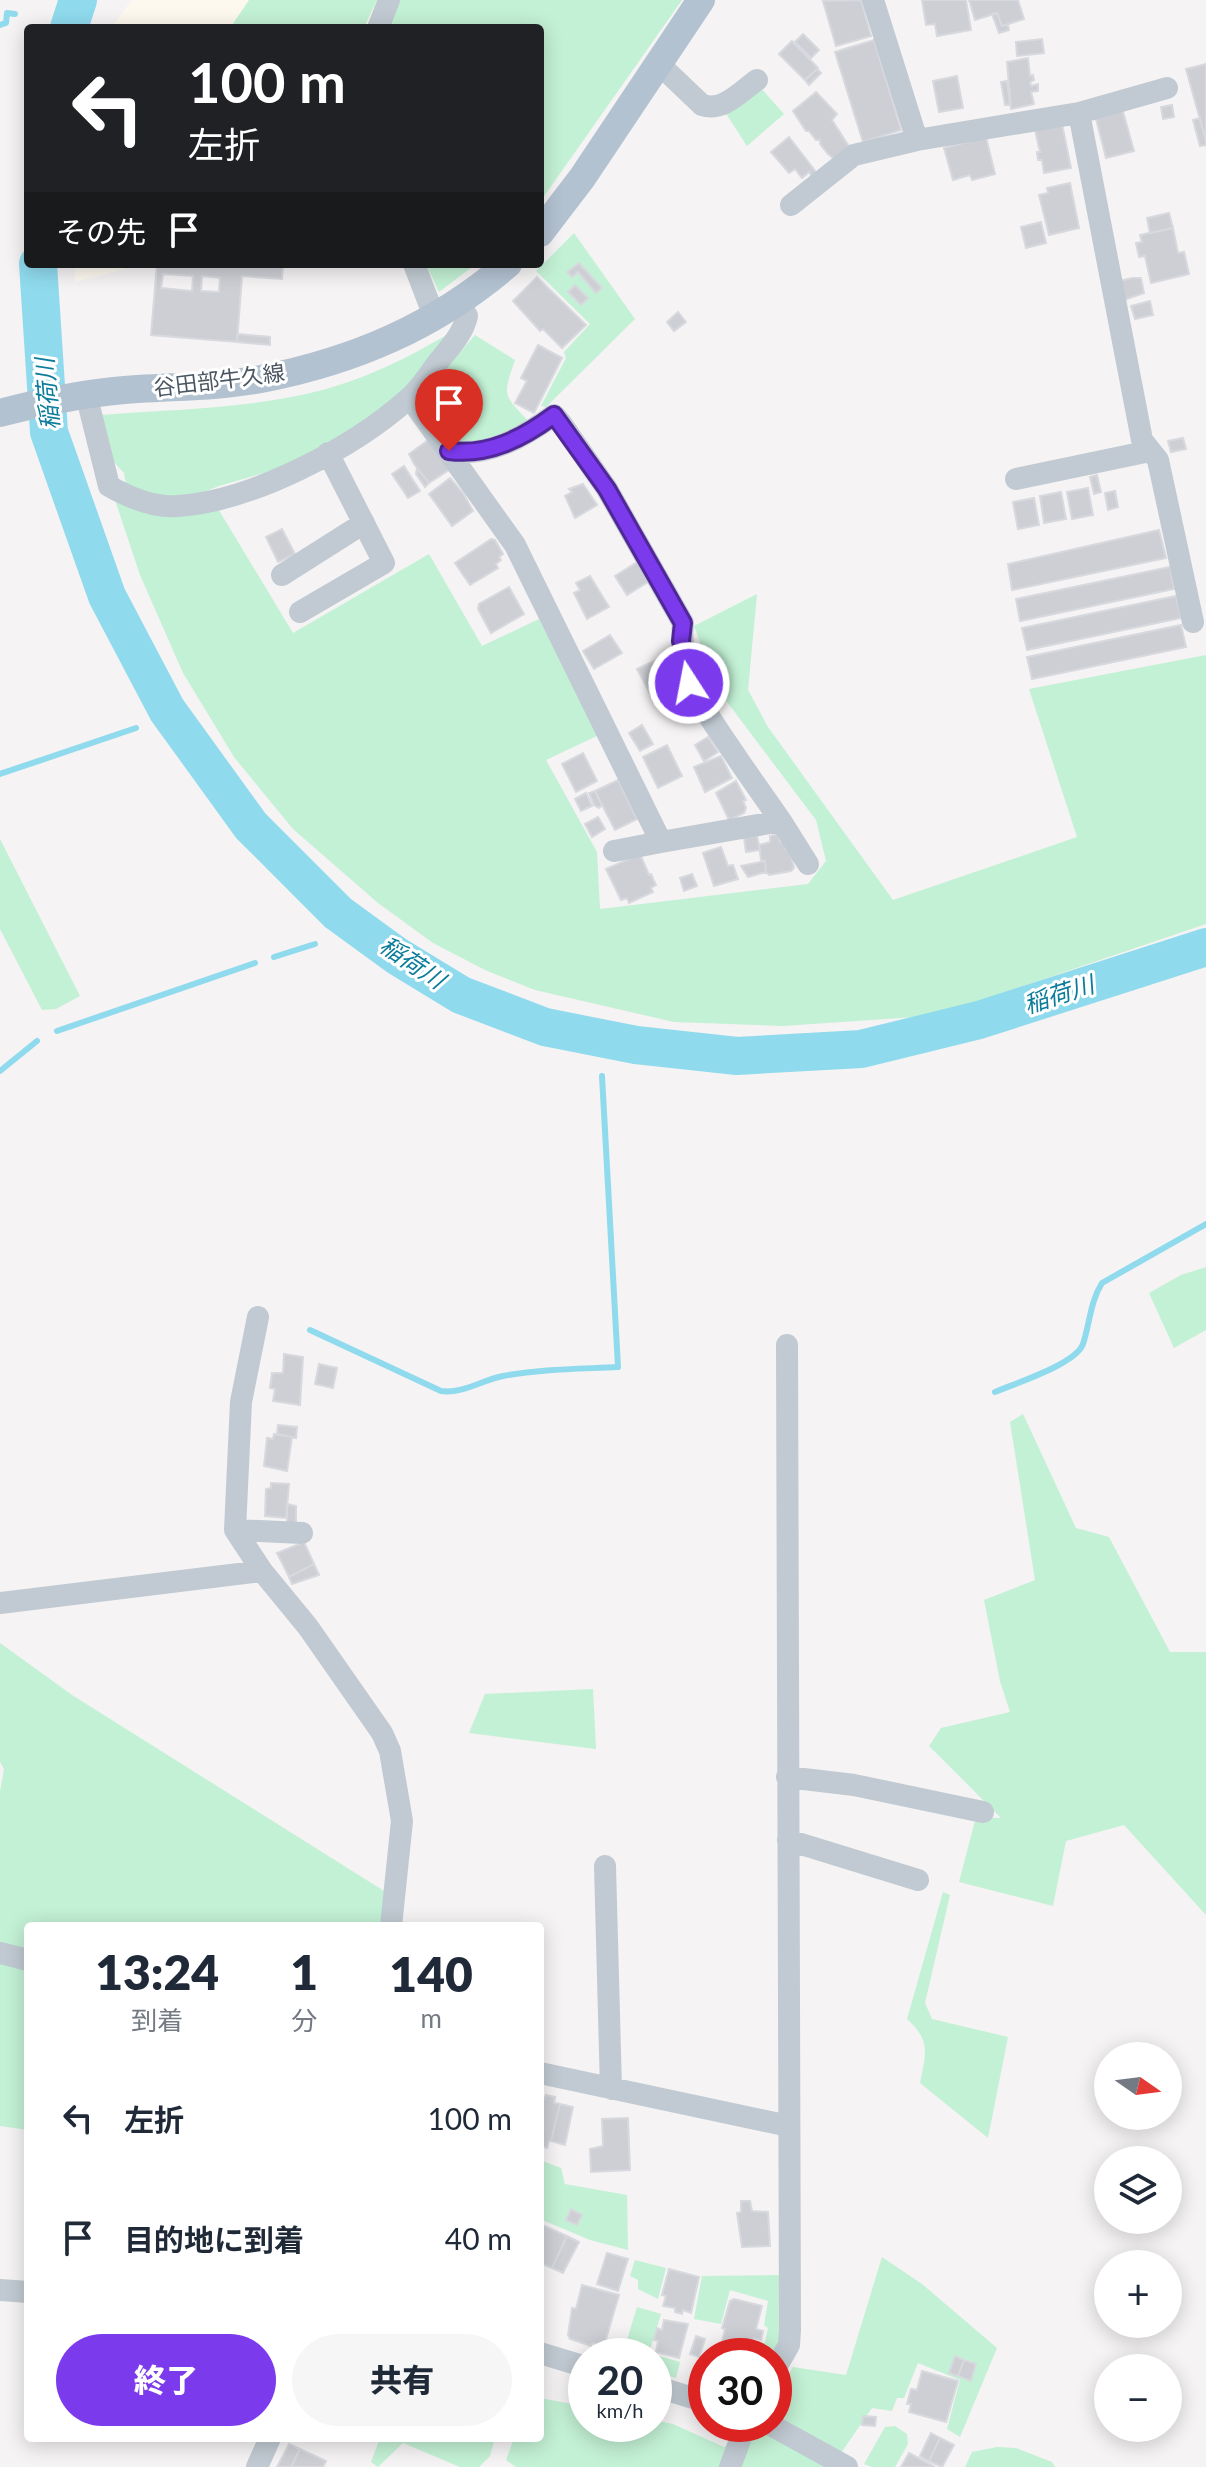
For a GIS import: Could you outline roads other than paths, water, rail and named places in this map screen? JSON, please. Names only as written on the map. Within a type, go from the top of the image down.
[{"type":"main road","points":[[544,229],[557,214],[701,0]]},
{"type":"main road","name":"谷田部牛久線","points":[[8,411],[83,395],[258,380],[331,363],[386,343],[459,302],[503,268]]},
{"type":"street","points":[[380,24],[389,0]]},
{"type":"street","points":[[873,0],[917,140]]},
{"type":"street","points":[[659,64],[702,105],[716,108],[757,80]]},
{"type":"street","points":[[791,205],[854,155],[917,140],[1079,113],[1167,88]]},
{"type":"street","points":[[1079,113],[1142,440],[1158,460],[1193,622]]},
{"type":"street","points":[[416,268],[434,316]]},
{"type":"street","points":[[83,395],[90,410],[109,486],[129,497],[157,505],[177,506],[240,493],[285,476],[328,453],[410,398],[464,330],[467,316],[459,302]]},
{"type":"street","points":[[410,398],[515,545],[661,842]]},
{"type":"street","points":[[449,451],[483,452],[518,438],[554,415],[607,489],[683,623],[681,641],[689,683],[704,712],[808,864]]},
{"type":"street","points":[[1016,479],[1150,451]]},
{"type":"street","points":[[300,612],[384,563],[328,453]]},
{"type":"street","points":[[282,575],[364,523]]},
{"type":"street","points":[[614,851],[781,821]]},
{"type":"street","points":[[258,1317],[241,1402],[235,1530],[262,1571],[308,1627],[382,1733],[390,1751],[402,1821],[391,1922]]},
{"type":"street","points":[[787,1345],[789,2338]]},
{"type":"street","points":[[235,1530],[302,1533]]},
{"type":"street","points":[[0,1603],[262,1571]]},
{"type":"street","points":[[787,1777],[854,1785],[983,1812]]},
{"type":"street","points":[[788,1840],[918,1880]]},
{"type":"street","points":[[605,1866],[611,2089]]},
{"type":"street","points":[[0,1953],[24,1959]]},
{"type":"street","points":[[544,2074],[789,2126]]},
{"type":"street","points":[[0,2290],[24,2292]]},
{"type":"street","points":[[544,2354],[568,2362]]},
{"type":"street","points":[[792,2437],[847,2467]]},
{"type":"street","points":[[257,2467],[268,2442]]},
{"type":"street","points":[[730,2467],[739,2442]]},
{"type":"waterway","name":"稲荷川","points":[[70,24],[78,0]]},
{"type":"waterway","points":[[0,25],[6,23],[7,13],[15,14]]},
{"type":"waterway","name":"稲荷川","points":[[38,268],[49,432],[107,596],[167,710],[251,826],[338,913],[397,956],[461,995],[545,1027],[636,1045],[737,1056],[861,1049],[979,1020],[1206,947]]},
{"type":"waterway","points":[[0,774],[136,728]]},
{"type":"waterway","points":[[274,957],[315,944]]},
{"type":"waterway","points":[[57,1031],[255,963]]},
{"type":"waterway","points":[[0,1071],[37,1041]]},
{"type":"waterway","points":[[310,1330],[441,1391],[457,1390],[517,1374],[618,1367],[602,1076]]},
{"type":"waterway","points":[[995,1392],[1069,1359],[1083,1344],[1102,1283],[1206,1224]]}]
